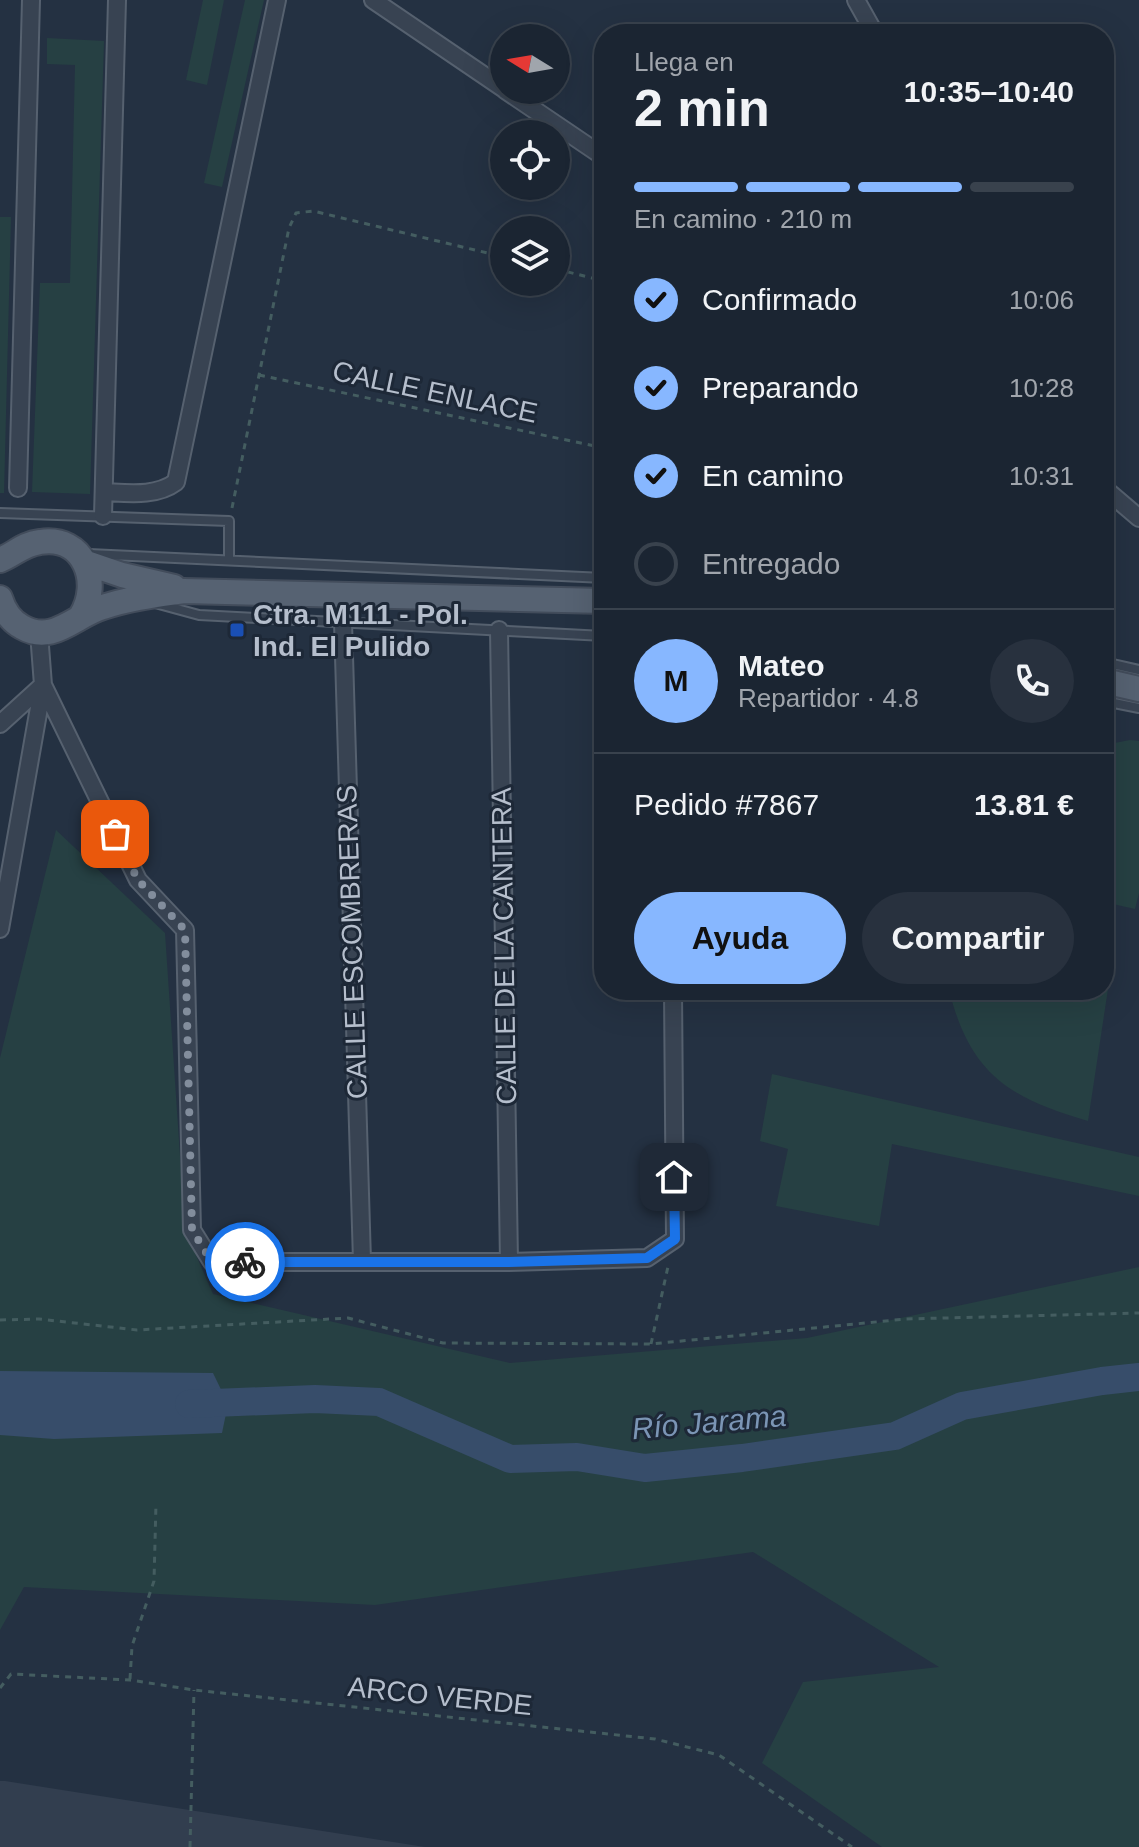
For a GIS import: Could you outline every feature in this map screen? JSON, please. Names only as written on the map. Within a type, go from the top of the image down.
[{"type":"main road","points":[[3,564],[21,546],[52,541],[80,558],[122,575],[184,591]]},
{"type":"main road","points":[[1,606],[15,623],[39,633],[70,625],[89,604],[92,589],[91,576],[80,558]]},
{"type":"main road","points":[[81,616],[134,598],[184,591],[594,601]]},
{"type":"main road","points":[[1114,683],[1139,689]]},
{"type":"street","points":[[18,488],[31,0]]},
{"type":"street","points":[[103,516],[117,0]]},
{"type":"street","points":[[104,492],[165,490],[176,482],[277,0]]},
{"type":"street","points":[[373,0],[490,80]]},
{"type":"street","points":[[856,0],[869,24]]},
{"type":"street","points":[[526,104],[594,150]]},
{"type":"street","points":[[1114,497],[1139,518]]},
{"type":"street","name":"CALLE ESCOMBRERAS","points":[[343,622],[362,1261]]},
{"type":"street","name":"CALLE DE LA CANTERA","points":[[499,630],[509,1262]]},
{"type":"street","points":[[0,929],[43,685],[39,633]]},
{"type":"street","points":[[43,685],[138,880],[185,930],[192,1230],[212,1262],[509,1262],[647,1258],[675,1239],[673,1000]]},
{"type":"street","points":[[0,724],[43,685]]},
{"type":"lane","points":[[0,513],[229,521],[229,559]]},
{"type":"lane","points":[[80,558],[229,559],[594,577]]},
{"type":"lane","points":[[134,598],[199,615],[594,635]]},
{"type":"lane","points":[[1114,664],[1139,670]]},
{"type":"lane","points":[[1114,703],[1139,708]]},
{"type":"path","points":[[229,521],[289,228],[296,213],[313,211],[490,254]]},
{"type":"path","points":[[570,272],[594,278]]},
{"type":"path","name":"CALLE ENLACE","points":[[259,375],[594,446]]},
{"type":"path","points":[[651,1344],[675,1239]]},
{"type":"path","points":[[0,1320],[39,1319],[137,1330],[348,1318],[443,1343],[651,1344],[906,1319],[1139,1313]]},
{"type":"path","points":[[130,1680],[132,1646],[154,1581],[156,1503]]},
{"type":"path","name":"ARCO VERDE","points":[[0,1688],[11,1674],[130,1680],[194,1690],[655,1739],[719,1755],[852,1847]]},
{"type":"path","points":[[190,1847],[194,1690]]},
{"type":"shaded area","points":[[0,1371],[213,1373],[228,1404],[222,1433],[54,1439],[0,1435]]},
{"type":"shaded area","points":[[0,1781],[5,1781],[425,1847],[0,1847]]},
{"type":"green space","points":[[203,0],[224,0],[207,85],[186,80]]},
{"type":"green space","points":[[245,0],[264,0],[222,187],[204,183]]},
{"type":"green space","points":[[47,38],[104,41],[90,494],[32,492],[40,283],[70,283],[75,65],[47,64]]},
{"type":"green space","points":[[0,217],[11,217],[4,493],[0,493]]},
{"type":"green space","points":[[1139,741],[1139,893],[1135,909],[1114,904],[1114,743]]},
{"type":"green space","points":[[56,830],[165,933],[185,1230],[213,1294],[510,1363],[807,1338],[1139,1267],[1139,1847],[882,1847],[762,1763],[803,1682],[939,1667],[753,1552],[375,1605],[24,1587],[0,1630],[0,1058]]},
{"type":"green space","points":[[952,1000],[1106,1000],[1088,1121],[1036,1103],[997,1078],[968,1043]]},
{"type":"green space","points":[[772,1074],[1139,1157],[1139,1196],[892,1144],[879,1226],[776,1206],[788,1149],[760,1141]]},
{"type":"waterway","name":"Río Jarama","points":[[189,1404],[315,1399],[379,1402],[510,1459],[577,1457],[645,1468],[895,1436],[962,1406],[1139,1377]]},
{"type":"way so far","points":[[115,834],[138,880],[185,930],[192,1230],[212,1262],[245,1262]]},
{"type":"place","name":"Ctra. M111 - Pol. Ind. El Pulido","points":[[237,630]]},
{"type":"route","points":[[245,1262],[509,1262],[647,1258],[675,1239],[674,1177]]}]
